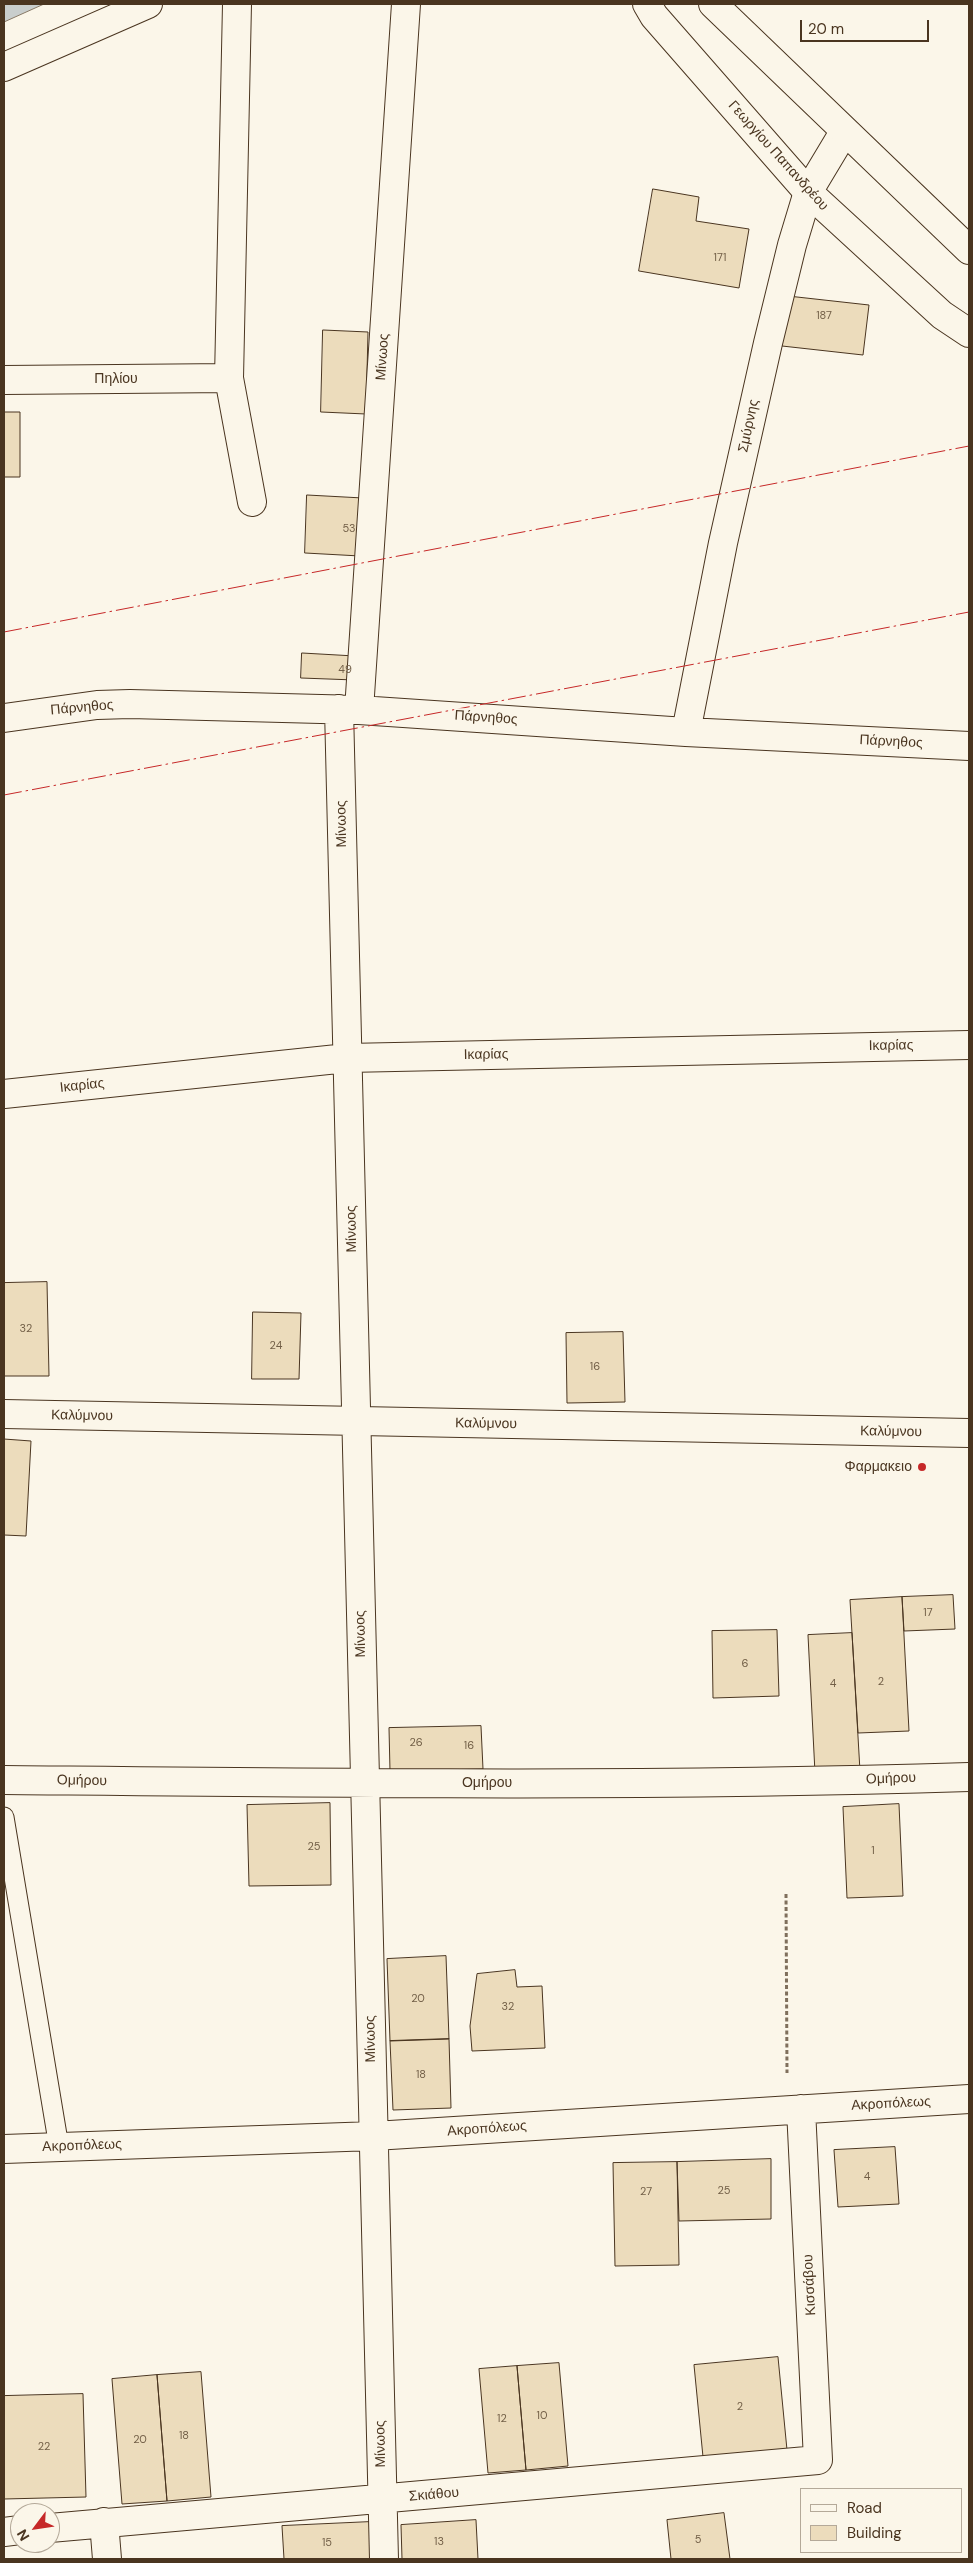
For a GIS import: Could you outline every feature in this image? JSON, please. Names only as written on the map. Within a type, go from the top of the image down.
[{"type":"street","points":[[4,67],[148,4]]},
{"type":"street","points":[[237,4],[229,378],[252,502]]},
{"type":"street","name":"Μίνωος","points":[[384,2559],[347,1058],[349,709],[406,4]]},
{"type":"street","name":"Γεωργίου Παπανδρέου","points":[[647,4],[654,16],[808,192],[942,315],[969,333]]},
{"type":"street","points":[[713,4],[844,132],[969,250]]},
{"type":"street","name":"Σμύρνης","points":[[686,732],[723,543],[768,343],[808,192],[844,132]]},
{"type":"street","name":"Πηλίου","points":[[4,380],[229,378]]},
{"type":"street","name":"Πάρνηθος","points":[[4,718],[97,705],[130,704],[349,709],[686,732],[969,746]]},
{"type":"street","name":"Ικαρίας","points":[[4,1094],[347,1058],[969,1044]]},
{"type":"street","name":"Καλύμνου","points":[[4,1414],[969,1433]]},
{"type":"street","name":"Ομήρου","points":[[4,1780],[365,1784],[775,1782],[969,1777]]},
{"type":"street","name":"Ακροπόλεως","points":[[4,2149],[374,2136],[969,2099]]},
{"type":"street","name":"Κισσάβου","points":[[794,2110],[818,2460]]},
{"type":"street","name":"Σκιάθου","points":[[60,2527],[382,2500],[818,2460]]},
{"type":"street","points":[[104,2522],[107,2559]]},
{"type":"lane","points":[[4,1817],[59,2147]]},
{"type":"path","points":[[786,1894],[794,2110]]},
{"type":"shaded area","points":[[4,4],[44,4],[4,22]]},
{"type":"building","points":[[653,189],[699,197],[696,221],[749,229],[739,288],[639,271]]},
{"type":"building","points":[[788,296],[869,305],[863,355],[782,346]]},
{"type":"building","points":[[323,330],[368,332],[366,414],[321,412]]},
{"type":"building","points":[[4,412],[20,412],[20,477],[4,477]]},
{"type":"building","points":[[307,495],[363,498],[360,556],[305,553]]},
{"type":"building","points":[[302,653],[355,656],[355,680],[301,678]]},
{"type":"building","points":[[47,1282],[49,1376],[4,1376],[4,1283]]},
{"type":"building","points":[[253,1312],[301,1313],[299,1379],[252,1379]]},
{"type":"building","points":[[623,1332],[625,1402],[567,1403],[566,1333]]},
{"type":"building","points":[[4,1439],[31,1441],[26,1536],[4,1535]]},
{"type":"building","points":[[953,1595],[955,1629],[904,1631],[902,1597]]},
{"type":"building","points":[[902,1597],[909,1731],[858,1733],[850,1600]]},
{"type":"building","points":[[777,1630],[779,1696],[713,1698],[712,1631]]},
{"type":"building","points":[[852,1633],[860,1771],[815,1773],[808,1635]]},
{"type":"building","points":[[481,1726],[483,1769],[390,1771],[389,1728]]},
{"type":"building","points":[[330,1803],[331,1885],[249,1886],[247,1805]]},
{"type":"building","points":[[899,1804],[903,1896],[847,1898],[843,1807]]},
{"type":"building","points":[[446,1956],[449,2039],[390,2041],[387,1959]]},
{"type":"building","points":[[515,1970],[517,1987],[542,1986],[545,2048],[472,2051],[470,2026],[477,1974]]},
{"type":"building","points":[[449,2039],[451,2108],[393,2110],[390,2041]]},
{"type":"building","points":[[895,2147],[899,2204],[838,2207],[834,2150]]},
{"type":"building","points":[[771,2159],[771,2219],[679,2221],[677,2162]]},
{"type":"building","points":[[677,2162],[679,2265],[615,2266],[613,2163]]},
{"type":"building","points":[[778,2357],[787,2450],[703,2457],[694,2365]]},
{"type":"building","points":[[559,2363],[568,2466],[526,2470],[517,2366]]},
{"type":"building","points":[[517,2366],[526,2470],[488,2473],[479,2369]]},
{"type":"building","points":[[201,2372],[211,2497],[167,2501],[157,2375]]},
{"type":"building","points":[[157,2375],[167,2501],[122,2504],[112,2379]]},
{"type":"building","points":[[83,2394],[86,2497],[4,2499],[4,2396]]},
{"type":"building","points":[[724,2513],[730,2559],[671,2559],[667,2520]]},
{"type":"building","points":[[476,2520],[478,2559],[402,2559],[401,2525]]},
{"type":"building","points":[[370,2522],[372,2559],[284,2559],[282,2526]]},
{"type":"power","points":[[4,632],[969,446]]},
{"type":"power","points":[[4,795],[969,612]]},
{"type":"place","name":"Φαρμακειο","points":[[922,1467]]}]
